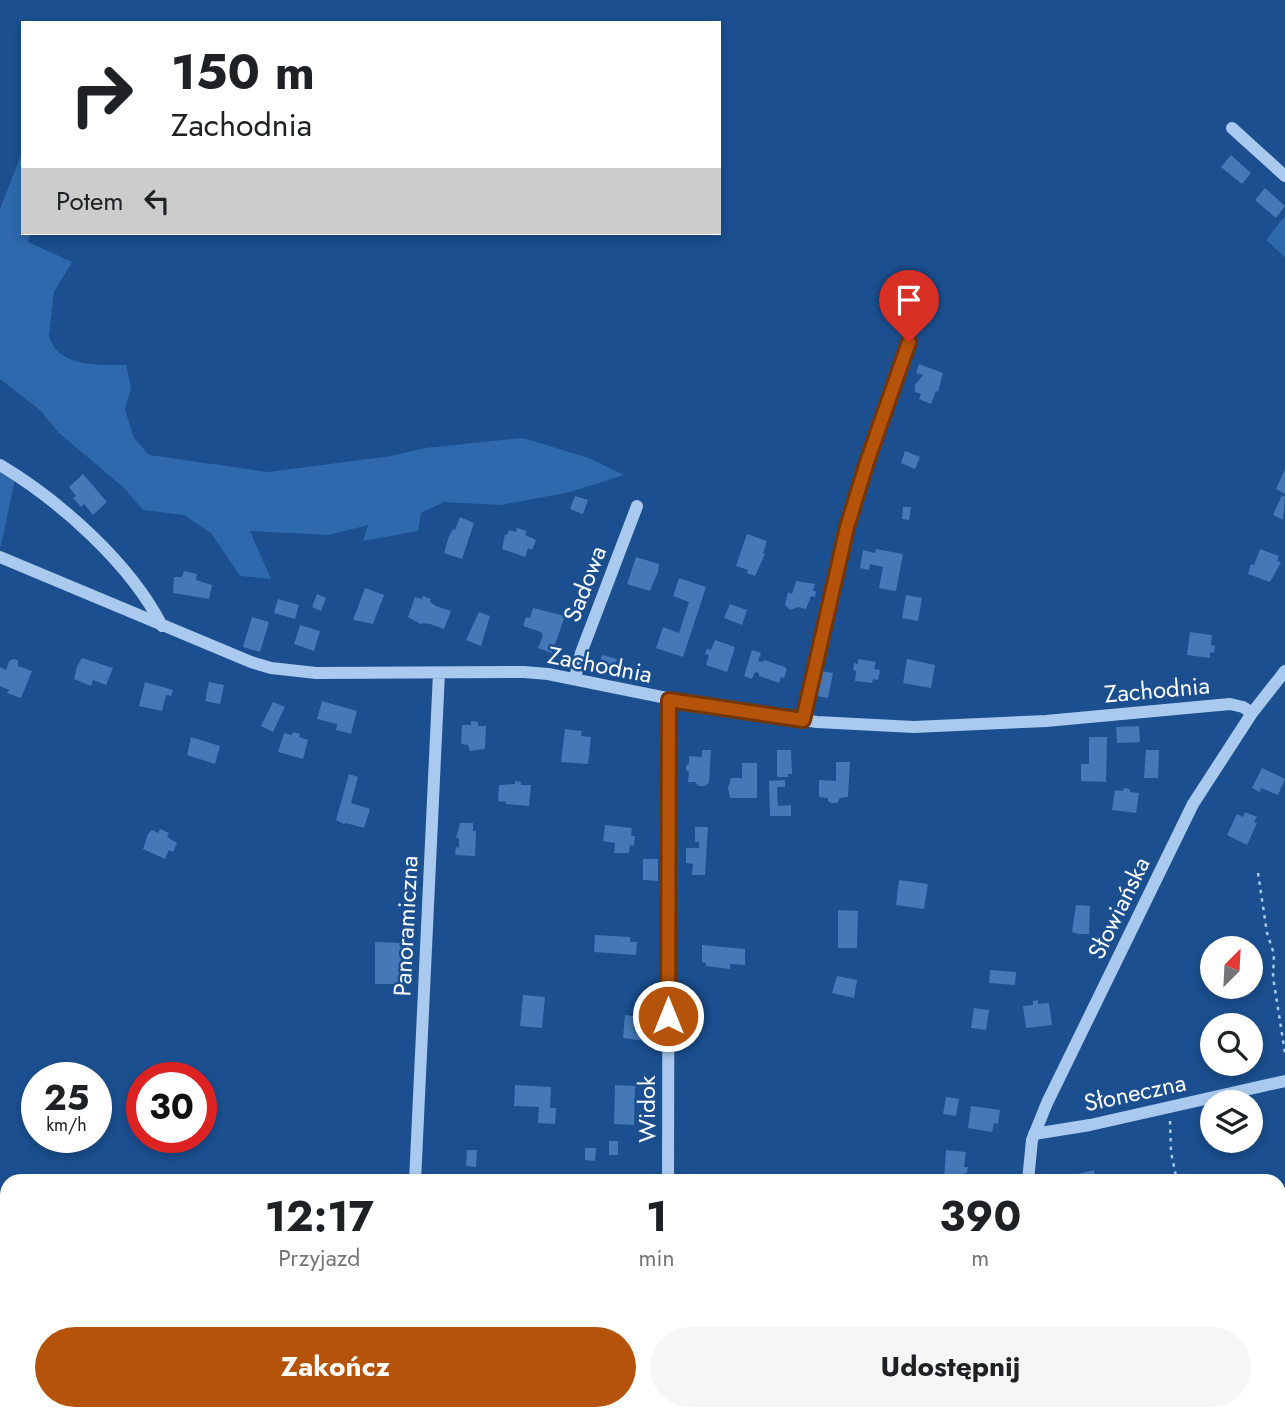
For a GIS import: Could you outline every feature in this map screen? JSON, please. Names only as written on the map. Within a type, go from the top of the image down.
[{"type":"street","points":[[1232,128],[1285,176]]},
{"type":"street","points":[[803,720],[847,527],[909,342]]},
{"type":"street","points":[[0,465],[74,517],[136,585],[162,626]]},
{"type":"street","name":"Sadowa","points":[[575,678],[581,653],[637,506]]},
{"type":"street","name":"Zachodnia","points":[[0,557],[251,662],[280,670],[316,673],[524,672],[575,678],[669,700],[803,720],[914,727],[976,725],[1230,704],[1243,707],[1252,713]]},
{"type":"street","name":"Słowiańska","points":[[1029,1174],[1034,1134],[1047,1103],[1194,804],[1252,713],[1285,671]]},
{"type":"street","name":"Panoramiczna","points":[[415,1174],[439,673]]},
{"type":"street","name":"Widok","points":[[668,1174],[669,700]]},
{"type":"street","name":"Słoneczna","points":[[1034,1134],[1285,1081]]},
{"type":"path","points":[[1258,873],[1267,933],[1274,954],[1273,977],[1285,1052]]},
{"type":"path","points":[[1170,1107],[1171,1152],[1176,1174]]},
{"type":"shaded area","points":[[21,155],[21,235],[30,235],[28,242],[72,262],[54,292],[49,336],[61,354],[70,359],[81,363],[126,365],[131,388],[125,409],[134,438],[149,455],[268,472],[391,456],[425,448],[523,438],[589,458],[624,475],[570,492],[501,505],[444,502],[421,513],[418,531],[363,541],[368,525],[329,535],[250,531],[271,579],[240,576],[211,533],[184,515],[143,510],[123,487],[59,433],[41,411],[0,379],[0,209]]},
{"type":"shaded area","points":[[1285,216],[1285,257],[1266,240]]},
{"type":"shaded area","points":[[0,470],[15,479],[1,546],[0,546]]},
{"type":"building","points":[[1231,155],[1251,173],[1242,184],[1221,167]]},
{"type":"building","points":[[1265,188],[1285,206],[1276,218],[1255,200]]},
{"type":"building","points":[[919,364],[943,373],[938,392],[936,391],[931,404],[919,399],[921,394],[915,392],[915,385],[923,375],[916,373]]},
{"type":"building","points":[[905,451],[920,457],[915,469],[901,463]]},
{"type":"building","points":[[1285,469],[1285,494],[1276,489]]},
{"type":"building","points":[[83,474],[107,502],[93,515],[84,504],[81,507],[73,498],[76,496],[69,487]]},
{"type":"building","points":[[1282,495],[1285,497],[1283,520],[1273,515]]},
{"type":"building","points":[[575,496],[588,500],[583,514],[570,509]]},
{"type":"building","points":[[903,507],[911,507],[909,520],[902,519]]},
{"type":"building","points":[[460,517],[474,523],[462,559],[444,553],[449,536],[453,529],[455,530]]},
{"type":"building","points":[[517,528],[527,531],[525,535],[536,540],[532,550],[528,548],[525,557],[502,549],[505,534],[507,535],[509,530],[516,532]]},
{"type":"building","points":[[747,534],[767,541],[763,553],[765,554],[755,576],[736,566]]},
{"type":"building","points":[[876,549],[903,554],[896,591],[879,588],[883,567],[870,564],[869,570],[860,568],[863,550],[875,553]]},
{"type":"building","points":[[1260,549],[1279,556],[1277,561],[1281,562],[1270,582],[1248,574]]},
{"type":"building","points":[[636,557],[659,564],[650,591],[627,584]]},
{"type":"building","points":[[184,571],[197,574],[196,580],[212,585],[209,599],[173,593],[174,577],[182,577]]},
{"type":"building","points":[[679,578],[706,587],[683,657],[656,648],[663,627],[679,633],[689,602],[673,596]]},
{"type":"building","points":[[796,581],[815,584],[815,597],[811,596],[806,609],[798,607],[790,610],[785,605],[788,592],[792,594]]},
{"type":"building","points":[[365,588],[384,595],[373,624],[353,620]]},
{"type":"building","points":[[317,594],[326,598],[321,611],[312,607]]},
{"type":"building","points":[[906,595],[922,598],[918,621],[902,618]]},
{"type":"building","points":[[423,596],[431,599],[430,602],[436,606],[451,611],[444,629],[430,624],[422,625],[408,617],[415,597],[422,599]]},
{"type":"building","points":[[278,599],[299,605],[295,619],[274,613]]},
{"type":"building","points":[[730,604],[747,610],[742,625],[724,618]]},
{"type":"building","points":[[533,608],[565,616],[552,653],[538,648],[543,635],[541,632],[523,626],[526,617],[530,618]]},
{"type":"building","points":[[479,612],[490,616],[481,646],[466,640]]},
{"type":"building","points":[[252,617],[269,622],[260,652],[243,647]]},
{"type":"building","points":[[300,625],[320,631],[314,651],[294,644]]},
{"type":"building","points":[[1190,632],[1212,635],[1211,645],[1215,646],[1214,653],[1210,652],[1210,658],[1187,655]]},
{"type":"building","points":[[715,640],[735,647],[727,672],[706,665],[709,655],[705,654],[707,649],[711,650]]},
{"type":"building","points":[[752,650],[761,653],[758,661],[764,660],[785,667],[787,670],[784,678],[781,677],[779,683],[755,672],[752,679],[744,676]]},
{"type":"building","points":[[602,655],[617,659],[614,669],[599,666]]},
{"type":"building","points":[[82,658],[113,668],[106,685],[93,680],[91,686],[74,679]]},
{"type":"building","points":[[858,659],[876,662],[874,669],[880,670],[878,680],[873,679],[872,683],[855,681],[856,671],[853,670]]},
{"type":"building","points":[[907,659],[935,665],[931,688],[903,683]]},
{"type":"building","points":[[18,660],[18,666],[32,671],[21,698],[7,693],[9,690],[0,686],[0,667],[6,670],[9,661]]},
{"type":"building","points":[[818,667],[821,671],[833,673],[828,698],[813,695]]},
{"type":"building","points":[[145,682],[173,690],[171,696],[166,695],[162,711],[139,706]]},
{"type":"building","points":[[209,682],[224,685],[220,704],[205,701]]},
{"type":"building","points":[[322,701],[357,711],[351,734],[336,730],[337,724],[317,719]]},
{"type":"building","points":[[273,702],[285,707],[273,732],[261,726]]},
{"type":"building","points":[[471,721],[478,722],[478,726],[486,726],[485,749],[470,751],[468,745],[461,744],[462,725],[471,725]]},
{"type":"building","points":[[1139,726],[1140,742],[1117,743],[1116,727]]},
{"type":"building","points":[[565,729],[582,731],[581,736],[591,737],[588,764],[561,762]]},
{"type":"building","points":[[293,732],[308,740],[303,759],[278,752],[284,733],[292,735]]},
{"type":"building","points":[[191,737],[220,746],[215,764],[187,755]]},
{"type":"building","points":[[1089,737],[1107,737],[1106,782],[1081,781],[1081,764],[1089,764]]},
{"type":"building","points":[[702,750],[711,750],[709,783],[699,786],[695,782],[688,782],[689,772],[686,766],[689,756],[702,757]]},
{"type":"building","points":[[777,750],[791,750],[792,774],[788,774],[788,777],[777,777]]},
{"type":"building","points":[[1146,750],[1159,750],[1158,778],[1144,778]]},
{"type":"building","points":[[836,762],[850,762],[848,797],[831,803],[828,798],[819,797],[819,780],[836,781]]},
{"type":"building","points":[[742,763],[757,763],[757,798],[730,798],[728,788],[731,778],[742,778]]},
{"type":"building","points":[[1262,768],[1285,779],[1278,795],[1261,788],[1260,792],[1252,788]]},
{"type":"building","points":[[349,774],[358,777],[351,803],[370,809],[364,828],[336,820]]},
{"type":"building","points":[[785,780],[785,787],[777,787],[778,806],[791,805],[791,816],[770,816],[769,781]]},
{"type":"building","points":[[515,781],[521,782],[521,785],[531,785],[529,806],[498,801],[499,785],[515,784]]},
{"type":"building","points":[[1124,788],[1139,793],[1136,813],[1112,810],[1115,790],[1123,791]]},
{"type":"building","points":[[1245,812],[1257,817],[1247,845],[1227,835],[1237,814],[1243,817]]},
{"type":"building","points":[[460,823],[473,823],[473,831],[476,831],[475,856],[455,855],[456,847],[459,848],[459,838],[456,838]]},
{"type":"building","points":[[605,825],[632,828],[634,846],[630,845],[629,853],[614,853],[615,843],[603,841]]},
{"type":"building","points":[[695,827],[708,827],[705,875],[692,875],[693,864],[686,863],[686,848],[699,848],[699,842],[695,842]]},
{"type":"building","points":[[160,829],[169,833],[167,837],[177,843],[173,852],[169,850],[165,859],[143,849],[148,834],[152,830],[158,833]]},
{"type":"building","points":[[643,859],[658,859],[658,881],[643,880]]},
{"type":"building","points":[[899,880],[928,884],[924,909],[896,905]]},
{"type":"building","points":[[1076,905],[1090,906],[1089,934],[1072,932]]},
{"type":"building","points":[[838,910],[858,911],[857,948],[838,948]]},
{"type":"building","points":[[595,935],[630,937],[630,942],[637,942],[636,955],[594,952]]},
{"type":"building","points":[[375,942],[406,943],[406,984],[375,984]]},
{"type":"building","points":[[702,945],[745,949],[745,965],[730,964],[730,969],[706,966],[706,963],[702,962]]},
{"type":"building","points":[[990,970],[1016,972],[1015,985],[989,983]]},
{"type":"building","points":[[837,976],[857,980],[854,998],[832,993]]},
{"type":"building","points":[[523,995],[545,997],[542,1028],[520,1026]]},
{"type":"building","points":[[1038,1000],[1038,1004],[1049,1003],[1052,1025],[1026,1028],[1023,1006],[1033,1005],[1033,1001]]},
{"type":"building","points":[[974,1008],[989,1010],[986,1030],[971,1028]]},
{"type":"building","points":[[625,1015],[648,1018],[646,1041],[623,1038]]},
{"type":"building","points":[[515,1085],[551,1087],[550,1108],[556,1108],[555,1124],[538,1123],[539,1107],[514,1106]]},
{"type":"building","points":[[615,1085],[635,1086],[634,1125],[614,1124]]},
{"type":"building","points":[[946,1097],[959,1099],[956,1116],[943,1114]]},
{"type":"building","points":[[971,1106],[1000,1110],[998,1124],[994,1123],[992,1132],[968,1128]]},
{"type":"building","points":[[609,1141],[618,1141],[618,1155],[609,1155]]},
{"type":"building","points":[[585,1148],[596,1148],[595,1161],[585,1160]]},
{"type":"building","points":[[467,1150],[477,1150],[476,1167],[466,1166]]},
{"type":"building","points":[[946,1150],[966,1152],[964,1167],[968,1167],[967,1173],[944,1174]]},
{"type":"building","points":[[1094,1170],[1095,1174],[1077,1174]]},
{"type":"route","points":[[668,1016],[669,700],[803,720],[847,527],[909,342]]}]
